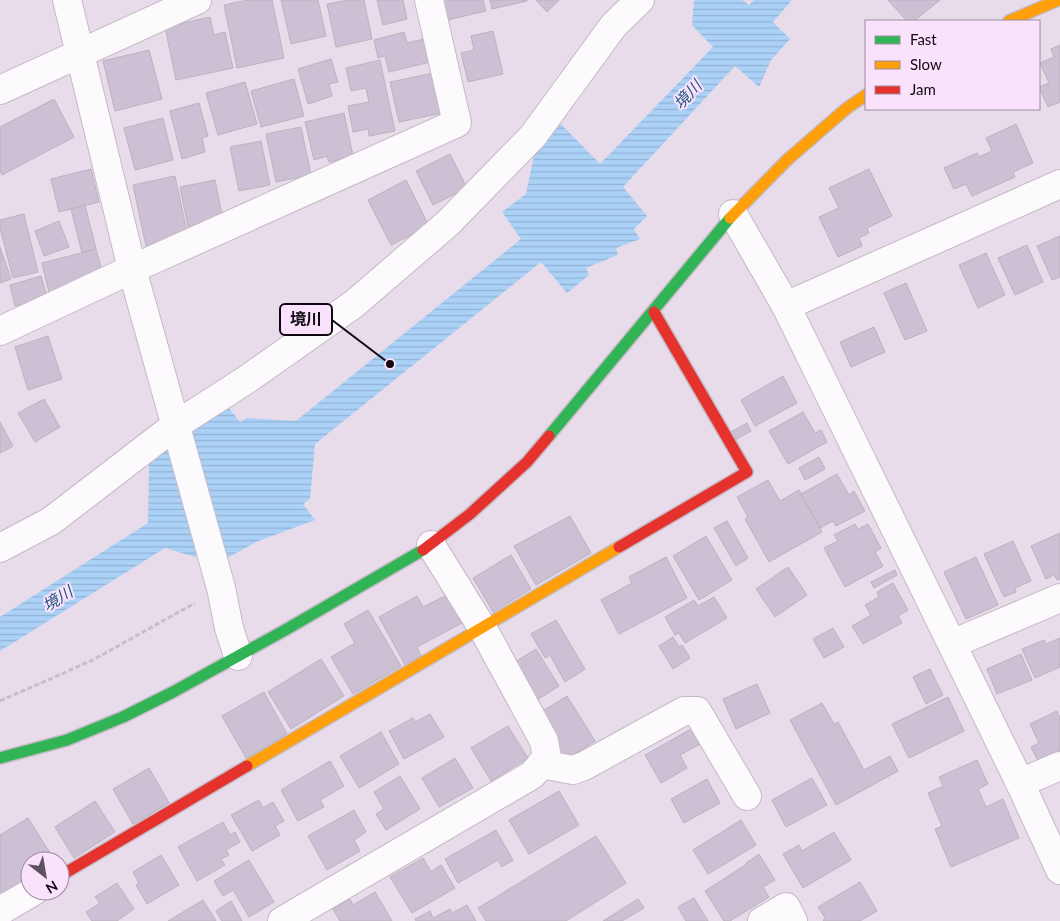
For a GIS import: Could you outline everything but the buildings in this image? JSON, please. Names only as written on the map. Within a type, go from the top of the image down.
[{"type":"street","points":[[67,0],[132,269],[221,588],[229,628],[238,656]]},
{"type":"street","points":[[0,90],[197,0]]},
{"type":"street","points":[[0,331],[132,269],[457,123],[429,0]]},
{"type":"street","points":[[0,548],[51,522],[354,304],[448,223],[533,136],[614,25],[640,0]]},
{"type":"street","points":[[1011,20],[1058,0]]},
{"type":"street","points":[[0,758],[67,740],[123,717],[238,656],[430,545],[470,514],[528,462],[734,214],[787,160],[847,108],[865,96]]},
{"type":"street","points":[[786,306],[1060,184]]},
{"type":"street","points":[[734,214],[786,306],[1020,783],[1060,870]]},
{"type":"street","points":[[70,870],[747,472],[654,312]]},
{"type":"street","points":[[282,921],[532,775],[547,758],[544,741],[483,629],[430,545]]},
{"type":"street","points":[[952,644],[1060,598]]},
{"type":"street","points":[[541,764],[573,770],[584,766],[684,711],[697,711],[747,796]]},
{"type":"street","points":[[1020,783],[1060,766]]},
{"type":"street","points":[[0,911],[20,899]]},
{"type":"street","points":[[762,921],[786,907],[793,921]]},
{"type":"path","points":[[0,701],[93,660],[221,588]]},
{"type":"water","points":[[694,0],[742,0],[749,5],[754,0],[792,0],[773,22],[790,39],[771,60],[759,87],[735,66],[623,187],[647,216],[634,229],[640,239],[616,248],[618,255],[586,268],[589,275],[567,293],[541,262],[315,444],[310,499],[303,504],[315,520],[256,542],[229,557],[195,557],[165,548],[0,651],[0,617],[148,523],[149,459],[228,407],[240,422],[247,418],[296,421],[521,239],[502,212],[526,194],[535,151],[561,124],[600,164],[713,47],[692,25]]},
{"type":"traffic: fast","points":[[549,436],[730,218]]},
{"type":"traffic: fast","points":[[0,758],[67,740],[123,717],[173,692],[287,629],[423,550]]},
{"type":"traffic: slow","points":[[1011,20],[1058,0]]},
{"type":"traffic: slow","points":[[730,218],[787,160],[847,108],[865,96]]},
{"type":"traffic: slow","points":[[247,766],[619,547]]},
{"type":"traffic: jam","points":[[619,547],[747,472],[654,312]]},
{"type":"traffic: jam","points":[[423,550],[470,514],[527,462],[549,436]]},
{"type":"traffic: jam","points":[[70,870],[247,766]]},
{"type":"place","name":"境川","points":[[390,364]]}]
